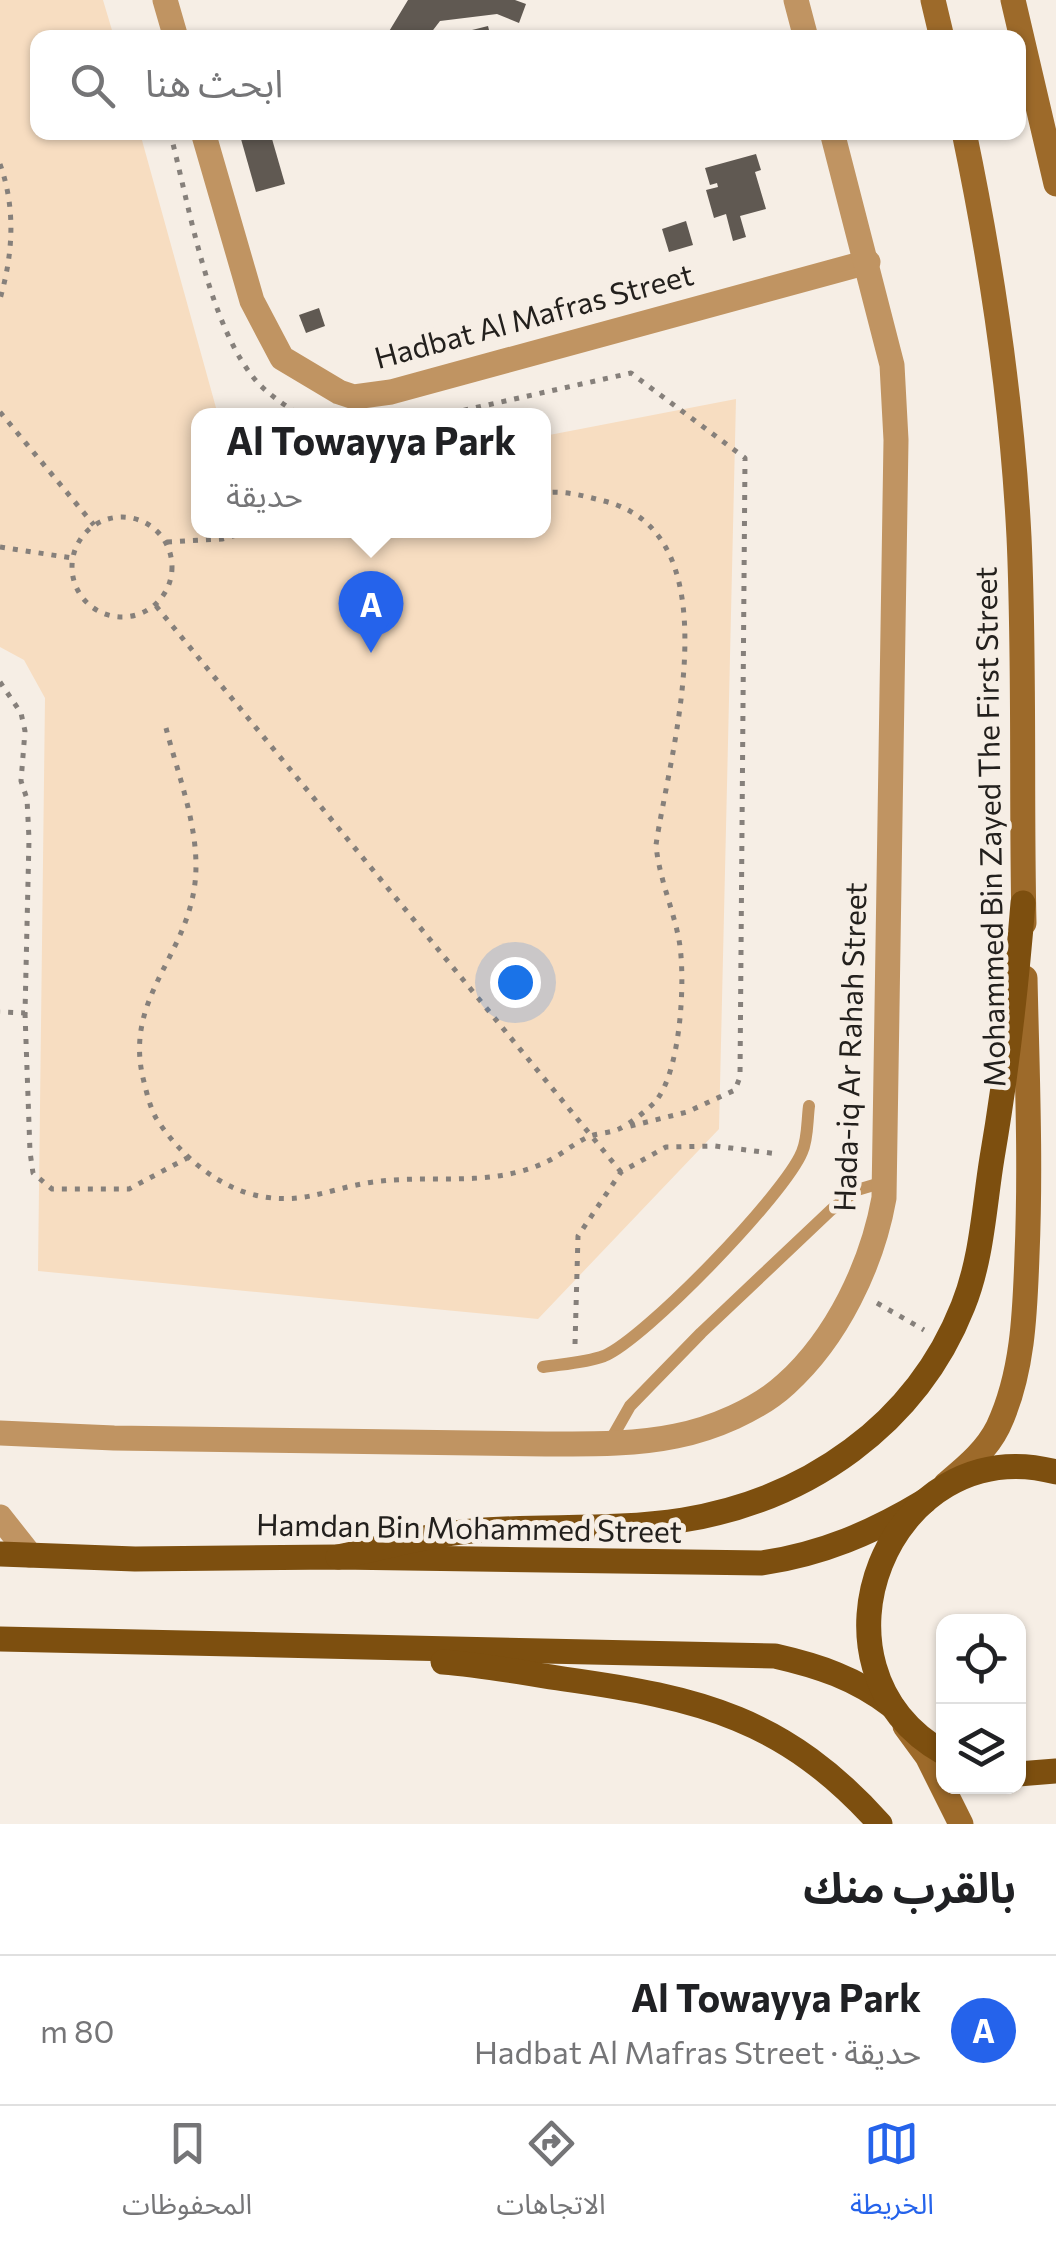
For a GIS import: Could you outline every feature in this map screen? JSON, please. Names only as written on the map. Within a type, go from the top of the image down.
[{"type":"main road","points":[[934,0],[940,30]]},
{"type":"main road","points":[[1013,0],[1020,30]]},
{"type":"main road","points":[[1026,58],[1056,184]]},
{"type":"main road","name":"Mohammed Bin Zayed The First Street","points":[[930,1498],[976,1459],[997,1429],[1014,1380],[1025,1326],[1030,1204],[1016,498],[992,273],[966,140]]},
{"type":"main road","points":[[338,1557],[466,1532],[607,1529],[684,1520],[748,1505],[807,1481],[859,1447],[904,1404],[946,1344],[965,1302],[979,1246],[1012,1035],[1023,903]]},
{"type":"main road","name":"Hamdan Bin Mohammed Street","points":[[0,1554],[135,1560],[338,1557],[762,1564],[830,1549],[879,1529],[955,1482],[1001,1469],[1056,1472]]},
{"type":"main road","points":[[930,1498],[888,1544],[869,1597],[867,1626],[870,1654],[896,1712],[927,1756],[961,1824]]},
{"type":"main road","points":[[0,1640],[774,1656],[834,1672],[870,1690],[936,1748]]},
{"type":"main road","points":[[319,1644],[392,1658],[610,1685],[714,1708],[781,1739],[817,1763],[880,1824]]},
{"type":"main road","points":[[1026,1773],[1056,1770]]},
{"type":"street","points":[[165,0],[174,30]]},
{"type":"street","points":[[796,0],[804,30]]},
{"type":"street","points":[[1033,89],[1056,112]]},
{"type":"street","name":"Hadbat Al Mafras Street","points":[[205,140],[252,301],[282,358],[320,383],[354,396],[391,392],[868,262]]},
{"type":"street","name":"Hada-iq Ar Rahah Street","points":[[0,1432],[114,1438],[609,1444],[675,1436],[733,1417],[784,1386],[832,1327],[878,1231],[884,1182],[896,440],[892,365],[834,140]]},
{"type":"street","points":[[0,1517],[30,1555]]},
{"type":"lane","points":[[542,1367],[604,1356],[640,1331],[720,1254],[784,1184],[804,1149],[809,1106]]},
{"type":"lane","points":[[609,1444],[630,1406],[701,1333],[831,1210],[857,1190],[884,1182]]},
{"type":"path","points":[[0,164],[12,221],[12,248],[0,299]]},
{"type":"path","points":[[166,728],[194,835],[194,889],[182,931],[144,1010],[138,1048],[155,1116],[189,1158],[225,1185],[252,1194],[306,1199],[373,1182],[452,1181],[515,1172],[544,1163],[589,1136],[686,1112],[735,1090],[740,1078],[745,458],[630,374],[475,408]]},
{"type":"path","points":[[0,412],[94,525]]},
{"type":"path","points":[[551,493],[617,504],[640,518],[664,545],[678,578],[683,690],[656,845],[658,869],[679,940],[679,1011],[670,1072],[656,1101],[621,1128]]},
{"type":"path","points":[[113,517],[134,518],[153,527],[166,542],[172,576],[156,606],[123,618],[105,615],[78,593],[72,576],[72,558],[79,539],[94,525],[113,517]]},
{"type":"path","points":[[166,542],[226,538]]},
{"type":"path","points":[[0,547],[72,558]]},
{"type":"path","points":[[156,606],[621,1172]]},
{"type":"path","points":[[0,682],[21,713],[25,731],[21,780],[27,799],[29,839],[25,1013],[33,1172],[52,1189],[129,1189],[189,1158]]},
{"type":"path","points":[[0,1012],[25,1013]]},
{"type":"path","points":[[575,1362],[578,1236],[621,1172],[666,1148],[729,1147],[799,1159]]},
{"type":"path","points":[[853,1289],[946,1344]]},
{"type":"shaded area","points":[[0,0],[103,0],[112,30],[30,30],[30,140],[142,140],[216,408],[191,408],[191,538],[551,538],[551,435],[736,399],[719,1129],[538,1319],[38,1271],[45,698],[24,660],[0,647]]},
{"type":"building","points":[[408,0],[515,0],[526,4],[519,23],[497,14],[440,21],[433,30],[390,30]]},
{"type":"building","points":[[241,140],[272,140],[285,184],[256,192]]},
{"type":"building","points":[[756,154],[761,170],[755,172],[766,209],[740,216],[746,237],[733,241],[726,214],[714,218],[706,190],[718,187],[717,183],[710,185],[705,168]]},
{"type":"building","points":[[686,221],[693,245],[669,252],[662,229]]},
{"type":"building","points":[[319,308],[325,326],[306,333],[299,315]]},
{"type":"place","name":"Al Towayya Park","points":[[371,653]]}]
